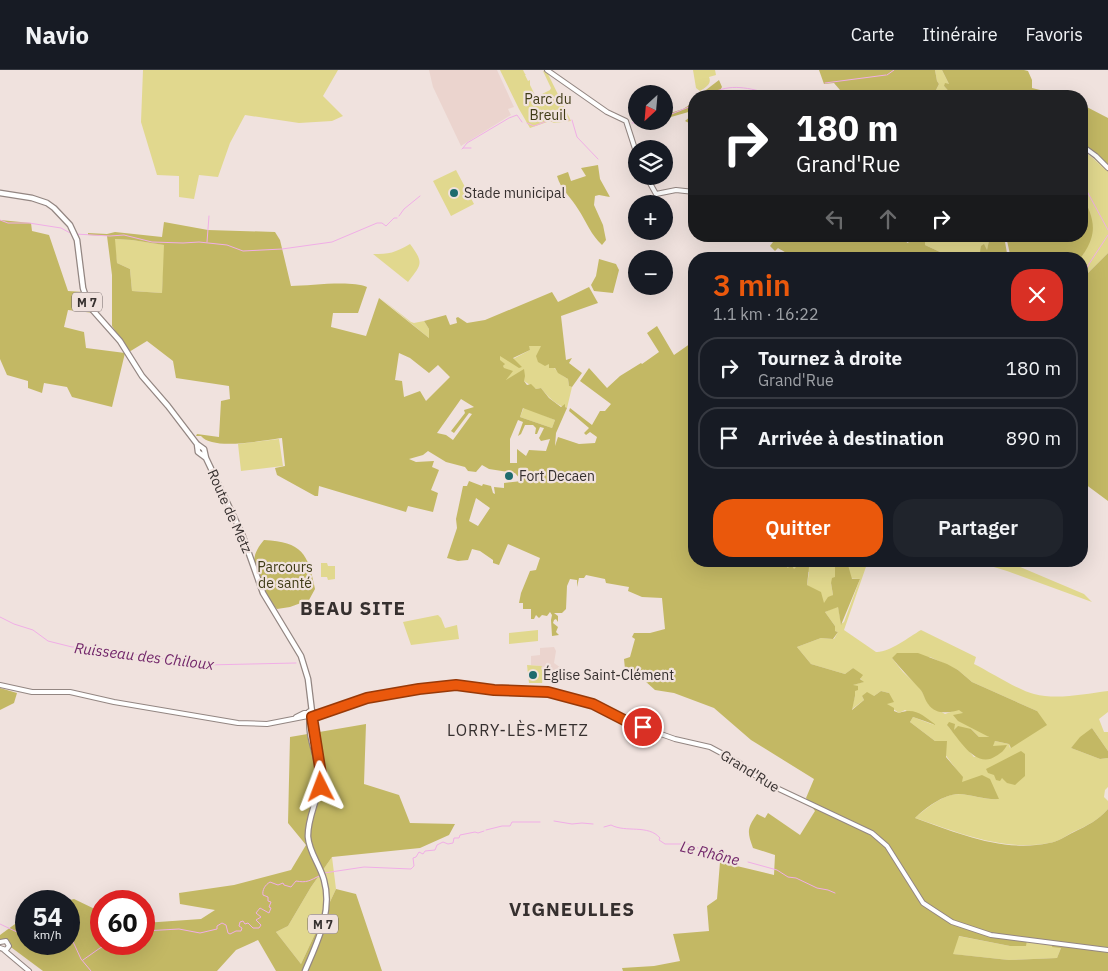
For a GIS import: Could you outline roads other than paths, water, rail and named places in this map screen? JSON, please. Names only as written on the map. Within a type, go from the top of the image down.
[{"type":"main road","name":"Route de Metz","points":[[0,193],[32,198],[47,203],[56,210],[75,234],[80,256],[83,288],[87,301],[94,313],[116,336],[142,376],[168,406],[206,458],[242,534],[263,592],[296,647],[306,672],[311,714],[310,729],[319,774],[319,787],[308,832],[310,846],[322,874],[327,901],[326,916],[305,971]]},
{"type":"street","points":[[547,70],[614,116],[626,121],[632,140]]},
{"type":"street","points":[[1088,150],[1108,168]]},
{"type":"street","points":[[651,185],[656,194],[676,190],[688,191]]},
{"type":"street","name":"Grand'Rue","points":[[0,685],[32,692],[70,692],[114,702],[225,721],[254,724],[267,724],[294,718],[304,713],[327,712],[367,698],[445,685],[510,691],[542,690],[593,704],[630,723],[677,740],[710,747],[738,762],[764,782],[872,833],[882,841],[923,903],[952,922],[991,935],[1108,950]]},
{"type":"street","points":[[1,940],[8,943],[4,949],[29,971]]},
{"type":"waterway","points":[[887,75],[894,70]]},
{"type":"waterway","points":[[825,83],[886,75]]},
{"type":"waterway","points":[[719,90],[736,87],[755,90]]},
{"type":"waterway","points":[[673,113],[688,107]]},
{"type":"waterway","points":[[463,148],[467,143],[509,118],[517,115],[522,122]]},
{"type":"waterway","points":[[552,121],[569,120]]},
{"type":"waterway","points":[[572,120],[577,137],[598,159]]},
{"type":"waterway","points":[[527,123],[534,126],[547,121]]},
{"type":"waterway","points":[[462,149],[471,148]]},
{"type":"waterway","points":[[1088,193],[1108,230]]},
{"type":"waterway","points":[[399,216],[404,209],[420,196]]},
{"type":"waterway","points":[[207,242],[209,216]]},
{"type":"waterway","points":[[75,234],[124,235],[152,242],[199,242],[227,245],[243,251],[282,249],[332,242],[377,223],[382,223],[386,226],[394,218],[397,218]]},
{"type":"waterway","points":[[0,220],[8,223],[29,223],[61,228],[72,234]]},
{"type":"waterway","points":[[1088,266],[1108,235]]},
{"type":"waterway","name":"Ruisseau des Chiloux","points":[[0,617],[33,630],[48,641],[72,647],[84,647],[206,665],[296,663]]},
{"type":"waterway","name":"Le Rhône","points":[[554,821],[572,824],[593,824]]},
{"type":"waterway","name":"Le Rhône","points":[[486,830],[510,826],[512,822],[540,822]]},
{"type":"waterway","name":"Le Rhône","points":[[604,827],[611,825],[649,831],[660,838],[659,840],[665,844],[688,844],[703,850],[705,854],[734,860]]},
{"type":"waterway","points":[[324,873],[364,867],[411,869],[414,866],[413,858],[419,852],[423,854],[425,851],[435,850],[437,845],[443,842],[453,843],[454,838],[459,838],[460,835],[484,831]]},
{"type":"waterway","name":"Le Rhône","points":[[748,862],[777,870],[788,877],[796,878],[817,888],[835,893]]},
{"type":"waterway","points":[[155,930],[179,929],[200,933],[217,929],[217,926],[222,923],[226,925],[230,934],[241,931],[242,928],[239,926],[240,922],[243,921],[253,928],[259,928],[261,925],[256,920],[261,917],[256,913],[260,908],[269,913],[271,908],[269,907],[271,902],[268,901],[268,897],[263,895],[263,889],[268,883],[278,885],[283,883],[291,887],[296,881],[308,881],[321,875]]},
{"type":"waterway","points":[[0,924],[15,931]]},
{"type":"waterway","points":[[79,955],[91,971]]},
{"type":"waterway","points":[[83,960],[90,955]]},
{"type":"place","name":"Stade municipal","points":[[454,193]]},
{"type":"place","name":"Fort Decaen","points":[[509,476]]},
{"type":"place","name":"Église Saint-Clément","points":[[533,675]]},
{"type":"district","name":"BEAU SITE","points":[[353,608]]},
{"type":"district","name":"LORRY-LÈS-METZ","points":[[518,730]]},
{"type":"district","name":"VIGNEULLES","points":[[572,909]]},
{"type":"park label","name":"Parc du Breuil","points":[[548,108]]},
{"type":"park label","name":"Parcours de santé","points":[[285,576]]}]
